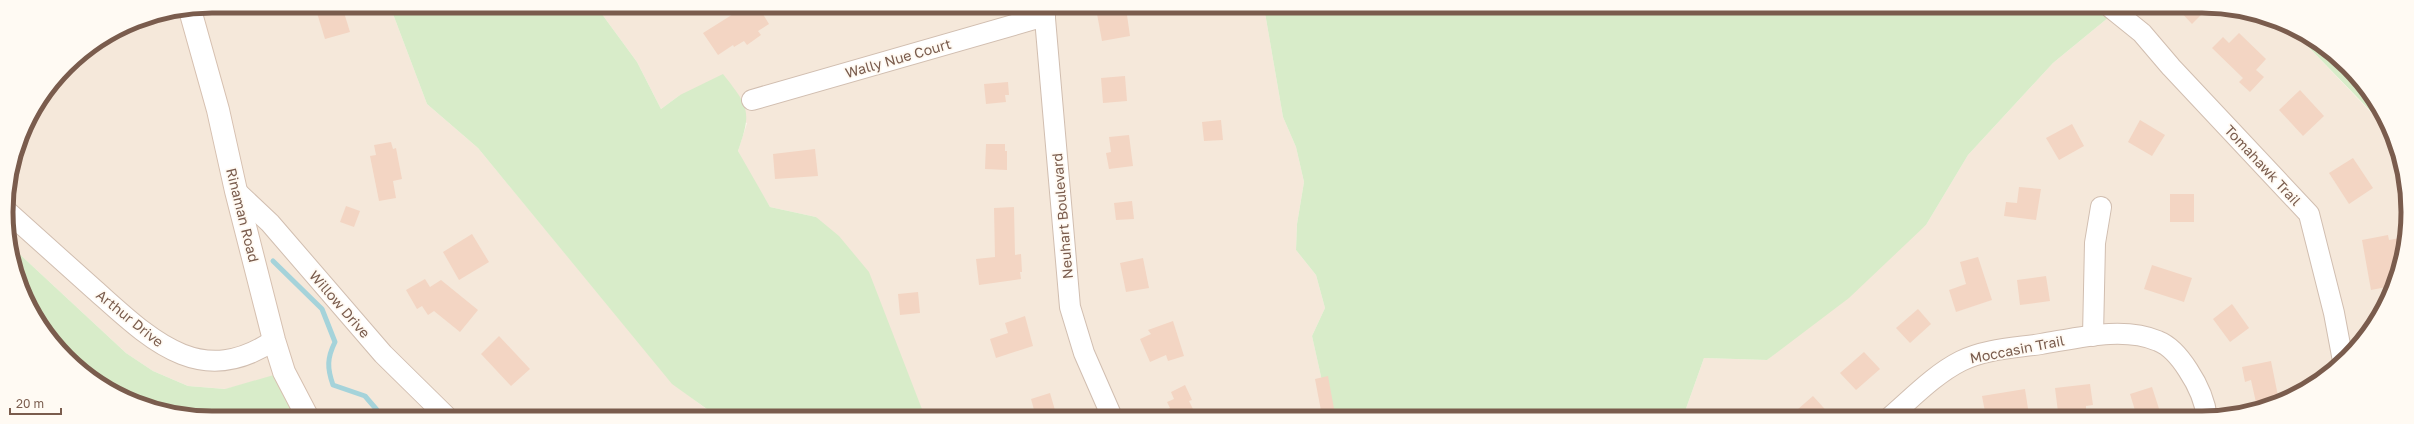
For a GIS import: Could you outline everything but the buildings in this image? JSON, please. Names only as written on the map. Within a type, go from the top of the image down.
[{"type":"street","name":"Wally Nue Court","points":[[752,100],[1041,13]]},
{"type":"street","name":"Neuhart Boulevard","points":[[1044,13],[1070,307],[1084,353],[1109,411]]},
{"type":"street","name":"Tomahawk Trail","points":[[2117,13],[2142,33],[2171,67],[2309,214],[2334,314],[2342,354]]},
{"type":"street","name":"Rinaman Road","points":[[191,14],[218,110],[236,191],[274,340],[284,372],[304,411]]},
{"type":"street","name":"Willow Drive","points":[[236,191],[270,223],[383,354],[441,411]]},
{"type":"street","points":[[2093,336],[2095,242],[2101,207]]},
{"type":"street","name":"Arthur Drive","points":[[13,216],[124,316],[172,352],[199,359],[236,358],[258,351],[274,340]]},
{"type":"street","name":"Moccasin Trail","points":[[1897,411],[1940,375],[1961,361],[1989,352],[2093,336],[2127,335],[2159,341],[2178,355],[2196,382],[2206,406],[2206,411]]},
{"type":"shaded area","points":[[199,13],[393,13],[427,104],[478,148],[672,383],[709,411],[304,411],[284,373],[226,389],[188,386],[153,371],[126,353],[17,252],[13,225],[13,199],[17,173],[28,136],[40,112],[54,91],[81,62],[112,40],[136,28],[173,17]]},
{"type":"shaded area","points":[[601,13],[1265,13],[1283,117],[1296,147],[1304,182],[1297,224],[1296,250],[1316,275],[1325,308],[1312,336],[1329,411],[922,411],[816,217],[770,207],[746,168],[738,151],[747,123],[680,95],[661,109],[637,62]]},
{"type":"shaded area","points":[[2114,13],[2215,13],[2254,20],[2278,28],[2301,40],[2377,119],[2386,136],[2394,160],[2401,199],[2401,225],[2397,251],[2386,288],[2367,323],[2343,353],[2313,377],[2278,396],[2254,404],[2215,411],[1685,411],[1704,358],[1767,360],[1926,225],[1968,155],[2053,63]]},
{"type":"green space","points":[[393,13],[601,13],[637,62],[661,109],[680,95],[723,74],[738,94],[746,110],[745,127],[738,151],[770,207],[816,217],[839,236],[869,272],[923,411],[710,411],[672,384],[478,148],[427,104]]},
{"type":"green space","points":[[1265,13],[2114,13],[2053,63],[1968,155],[1926,225],[1849,298],[1767,360],[1704,358],[1685,411],[1329,411],[1312,336],[1325,308],[1316,275],[1296,250],[1297,224],[1304,182],[1296,147],[1283,117]]},
{"type":"green space","points":[[2301,40],[2323,54],[2343,71],[2360,91],[2376,117]]},
{"type":"green space","points":[[17,252],[126,353],[153,371],[188,386],[225,389],[284,372],[304,411],[199,411],[160,404],[136,396],[112,384],[91,370],[62,343],[40,312],[28,288]]},
{"type":"waterway","points":[[273,261],[322,309],[335,342],[329,358],[329,368],[333,385],[365,396],[376,411]]}]
